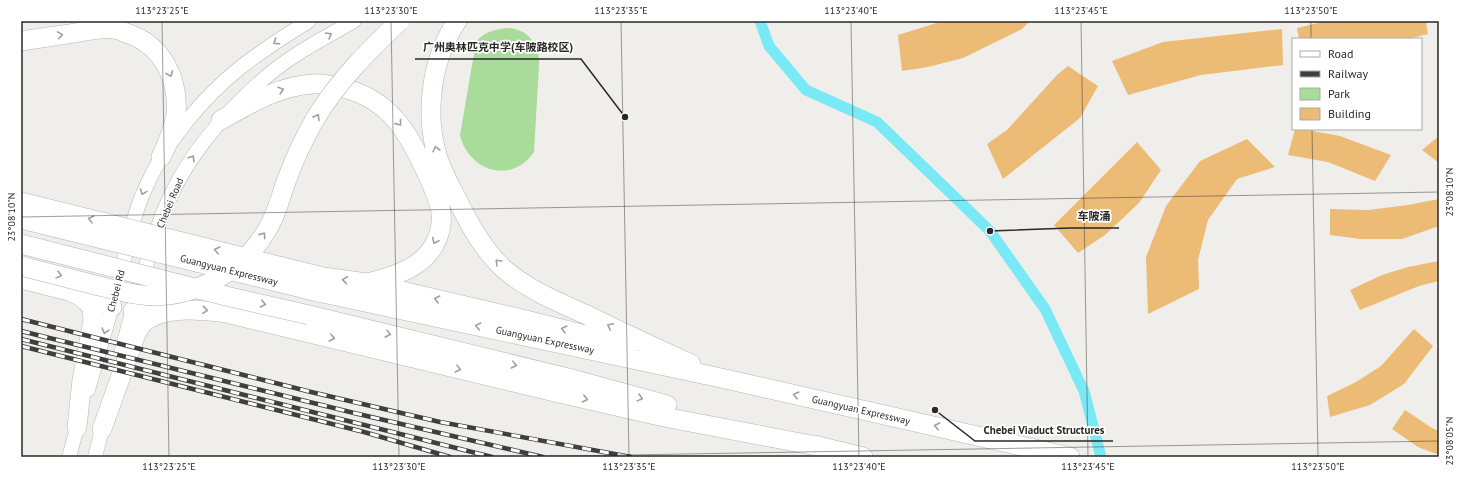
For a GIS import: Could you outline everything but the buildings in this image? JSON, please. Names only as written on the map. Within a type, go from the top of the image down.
[{"type":"highway","points":[[21,266],[105,288],[135,294],[156,296],[183,292],[205,285],[227,273],[240,263],[256,246],[267,230],[276,212],[295,157],[327,101],[351,69],[400,21]]},
{"type":"highway","points":[[457,21],[445,42],[437,61],[432,87],[432,132],[436,152],[446,178],[467,221],[479,239],[492,256],[506,270],[540,294],[721,378]]},
{"type":"highway","points":[[21,41],[102,28],[116,29],[133,35],[149,45],[168,68],[173,81],[176,96],[176,114],[173,128],[161,157]]},
{"type":"highway","points":[[221,120],[279,90],[314,84],[332,85],[354,90],[371,99],[394,116],[412,142],[436,196],[442,212],[440,227],[437,239],[429,252],[418,263],[400,273],[367,283]]},
{"type":"highway","points":[[21,202],[320,284],[367,283],[593,336],[721,378]]},
{"type":"highway","name":"Guangyuan Expressway","points":[[21,219],[320,284],[721,378],[1070,457]]},
{"type":"highway","points":[[21,244],[230,297],[568,378],[863,457]]},
{"type":"highway","points":[[21,279],[69,291],[112,307]]},
{"type":"highway","points":[[69,291],[80,296],[92,308],[93,320],[82,380],[77,427]]},
{"type":"highway","points":[[102,430],[136,334],[143,324],[153,316],[182,310]]},
{"type":"highway","points":[[133,311],[201,310],[226,313],[664,417],[827,448]]},
{"type":"main road","points":[[161,157],[185,124],[220,86],[241,67],[309,21]]},
{"type":"main road","name":"Chebei Road","points":[[95,457],[127,331],[164,211],[173,191],[194,156],[221,120],[267,76],[305,49],[354,21]]},
{"type":"main road","name":"Chebei Rd","points":[[77,427],[112,307],[137,210],[145,189],[161,157]]},
{"type":"main road","points":[[112,307],[133,311]]},
{"type":"main road","points":[[69,457],[77,427]]},
{"type":"green space","points":[[506,28],[520,31],[531,39],[537,50],[539,65],[534,152],[525,162],[514,168],[503,171],[481,165],[472,157],[465,147],[460,135],[476,42],[489,32]]},
{"type":"waterway","points":[[760,21],[769,46],[806,90],[877,122],[990,231],[1045,309],[1084,391],[1101,457]]},
{"type":"railway","points":[[21,319],[311,392],[440,422],[631,457]]},
{"type":"railway","points":[[21,331],[354,413],[543,457]]},
{"type":"railway","points":[[21,339],[492,457]]},
{"type":"railway","points":[[21,346],[364,432],[450,457]]},
{"type":"place","name":"广州奥林匹克中学(车陂路校区)","points":[[625,117]]},
{"type":"place","name":"车陂涌","points":[[990,231]]},
{"type":"place","name":"Chebei Viaduct Structures","points":[[935,410]]}]
